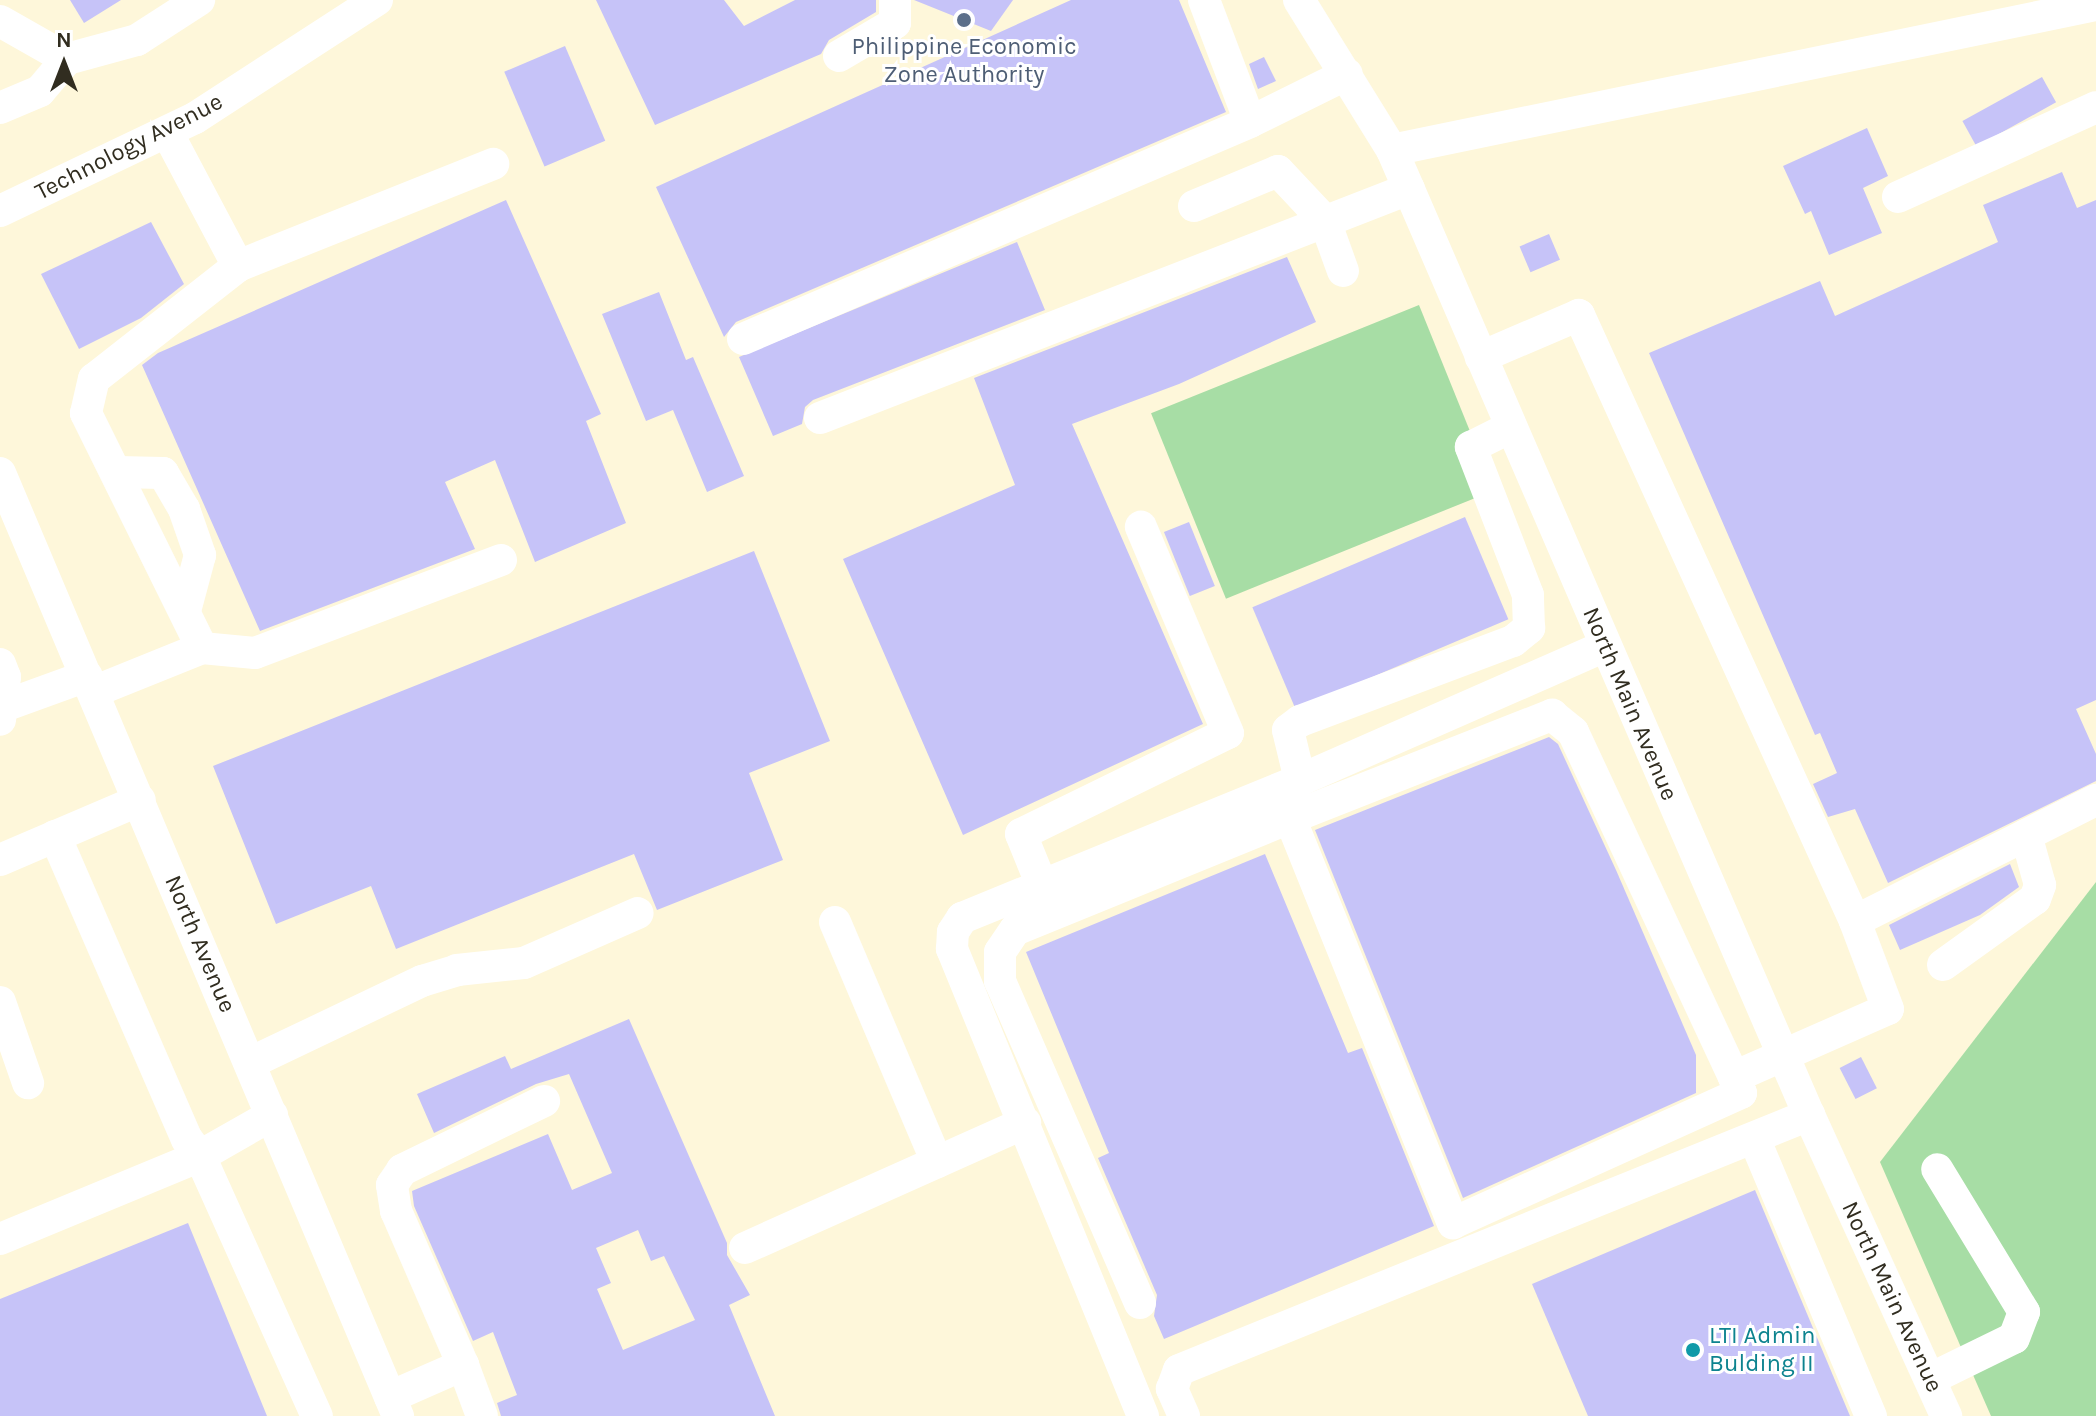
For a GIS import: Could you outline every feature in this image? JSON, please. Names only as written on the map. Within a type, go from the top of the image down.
[{"type":"street","points":[[0,108],[40,91],[67,59],[137,40],[199,0]]},
{"type":"street","name":"Technology Avenue","points":[[0,211],[167,132],[377,0]]},
{"type":"street","points":[[839,56],[895,23],[895,0]]},
{"type":"street","points":[[1204,0],[1250,122]]},
{"type":"street","name":"North Main Avenue","points":[[1299,0],[1392,150],[1809,1115],[1946,1416]]},
{"type":"street","points":[[1392,150],[2096,5]]},
{"type":"street","points":[[0,21],[67,59]]},
{"type":"street","points":[[743,339],[1250,122],[1347,74]]},
{"type":"street","points":[[1898,197],[2096,107]]},
{"type":"street","points":[[167,132],[238,266]]},
{"type":"street","points":[[202,648],[86,413],[94,379],[238,266],[493,164]]},
{"type":"street","points":[[1194,206],[1278,171],[1325,221],[1343,271]]},
{"type":"street","points":[[820,418],[1409,189]]},
{"type":"street","points":[[1481,357],[1579,315],[1855,921],[1888,1009],[1734,1077]]},
{"type":"street","points":[[1143,1416],[952,949],[953,932],[962,918],[1290,796],[1552,715],[1573,732],[1741,1093],[1453,1223],[1290,796],[1288,730],[1300,721],[1513,641],[1529,628],[1528,595],[1471,447],[1511,427]]},
{"type":"street","points":[[117,472],[163,473],[184,509],[200,555],[185,611]]},
{"type":"street","name":"North Avenue","points":[[0,473],[394,1406]]},
{"type":"street","points":[[1043,888],[1021,834],[1228,733],[1141,527]]},
{"type":"street","points":[[0,664],[2,713],[202,648],[255,653],[501,560]]},
{"type":"street","points":[[1140,1303],[1000,981],[1000,952],[1015,930],[1605,646]]},
{"type":"street","points":[[0,860],[140,800]]},
{"type":"street","points":[[1855,921],[2096,800]]},
{"type":"street","points":[[1943,965],[2035,899],[2040,885],[2026,835]]},
{"type":"street","points":[[55,836],[187,1139],[200,1156],[317,1416]]},
{"type":"street","points":[[250,1063],[422,981],[457,970],[524,963],[638,913]]},
{"type":"street","points":[[835,922],[937,1162]]},
{"type":"street","points":[[0,1002],[28,1083]]},
{"type":"street","points":[[482,1416],[396,1211],[392,1185],[402,1170],[544,1101]]},
{"type":"street","points":[[0,1239],[200,1156],[272,1115]]},
{"type":"street","points":[[1184,1416],[1172,1389],[1179,1370],[1809,1115]]},
{"type":"street","points":[[745,1248],[1025,1123]]},
{"type":"street","points":[[1754,1138],[1871,1416]]},
{"type":"street","points":[[1930,1379],[2014,1338],[2024,1312],[1937,1169]]},
{"type":"street","points":[[394,1406],[463,1365]]},
{"type":"green space","points":[[1419,305],[1494,490],[1226,599],[1151,413]]},
{"type":"green space","points":[[2096,882],[2096,1416],[1991,1416],[1880,1162]]},
{"type":"building","points":[[70,0],[121,0],[84,23]]},
{"type":"building","points":[[596,0],[724,0],[744,26],[795,0],[876,0],[876,12],[829,40],[821,54],[655,125]]},
{"type":"building","points":[[914,0],[1013,0],[991,31]]},
{"type":"building","points":[[1071,0],[1179,0],[1226,112],[736,322],[724,337],[656,187]]},
{"type":"building","points":[[565,46],[605,141],[544,167],[504,72]]},
{"type":"building","points":[[1264,57],[1276,81],[1258,89],[1249,64]]},
{"type":"building","points":[[2042,77],[2056,102],[1976,146],[1962,121]]},
{"type":"building","points":[[1867,128],[1888,176],[1863,188],[1882,233],[1829,255],[1811,211],[1805,214],[1783,166]]},
{"type":"building","points":[[2062,172],[2077,208],[2096,200],[2096,700],[2076,709],[2096,754],[2096,781],[1888,883],[1855,809],[1828,817],[1813,784],[1837,773],[1820,733],[1815,735],[1649,353],[1820,281],[1835,316],[1998,242],[1983,205]]},
{"type":"building","points":[[506,200],[601,414],[586,421],[626,523],[535,562],[495,460],[445,482],[475,549],[260,631],[142,365],[158,353]]},
{"type":"building","points":[[151,222],[184,284],[141,318],[79,349],[41,274]]},
{"type":"building","points":[[1549,234],[1560,260],[1530,272],[1520,247]]},
{"type":"building","points":[[1017,242],[1045,310],[813,400],[805,407],[802,424],[773,436],[739,357]]},
{"type":"building","points":[[1287,257],[1316,322],[1179,384],[1072,424],[1203,724],[963,835],[843,559],[1015,485],[974,378]]},
{"type":"building","points":[[659,292],[686,360],[693,357],[744,476],[707,492],[673,410],[646,421],[602,314]]},
{"type":"building","points":[[1465,517],[1508,619],[1296,709],[1252,607]]},
{"type":"building","points":[[1189,522],[1215,586],[1190,596],[1164,532]]},
{"type":"building","points":[[754,551],[830,741],[749,773],[783,860],[657,910],[634,854],[396,949],[371,886],[276,924],[213,766]]},
{"type":"building","points":[[1549,737],[1558,744],[1696,1055],[1696,1093],[1463,1198],[1315,830]]},
{"type":"building","points":[[1265,854],[1348,1053],[1362,1048],[1434,1226],[1164,1339],[1154,1316],[1157,1295],[1098,1158],[1109,1153],[1026,952]]},
{"type":"building","points":[[2010,864],[2019,887],[1980,915],[1900,950],[1889,925]]},
{"type":"building","points":[[629,1019],[727,1243],[727,1255],[750,1295],[729,1305],[775,1416],[501,1416],[497,1403],[517,1395],[493,1332],[473,1341],[414,1206],[412,1191],[548,1134],[572,1190],[612,1173],[569,1074],[536,1084],[434,1133],[417,1094],[505,1056],[511,1069]],"holes":[[[638,1230],[651,1261],[664,1256],[695,1320],[623,1350],[597,1289],[611,1283],[596,1248]]]},
{"type":"building","points":[[1861,1057],[1877,1088],[1856,1099],[1840,1068]]},
{"type":"building","name":"LTI Admin Bulding II","points":[[1755,1190],[1850,1416],[1588,1416],[1532,1284]]},
{"type":"building","points":[[188,1223],[267,1416],[0,1416],[0,1299]]},
{"type":"place","name":"Philippine Economic Zone Authority","points":[[964,20]]},
{"type":"place","name":"LTI Admin Bulding II","points":[[1693,1350]]}]
